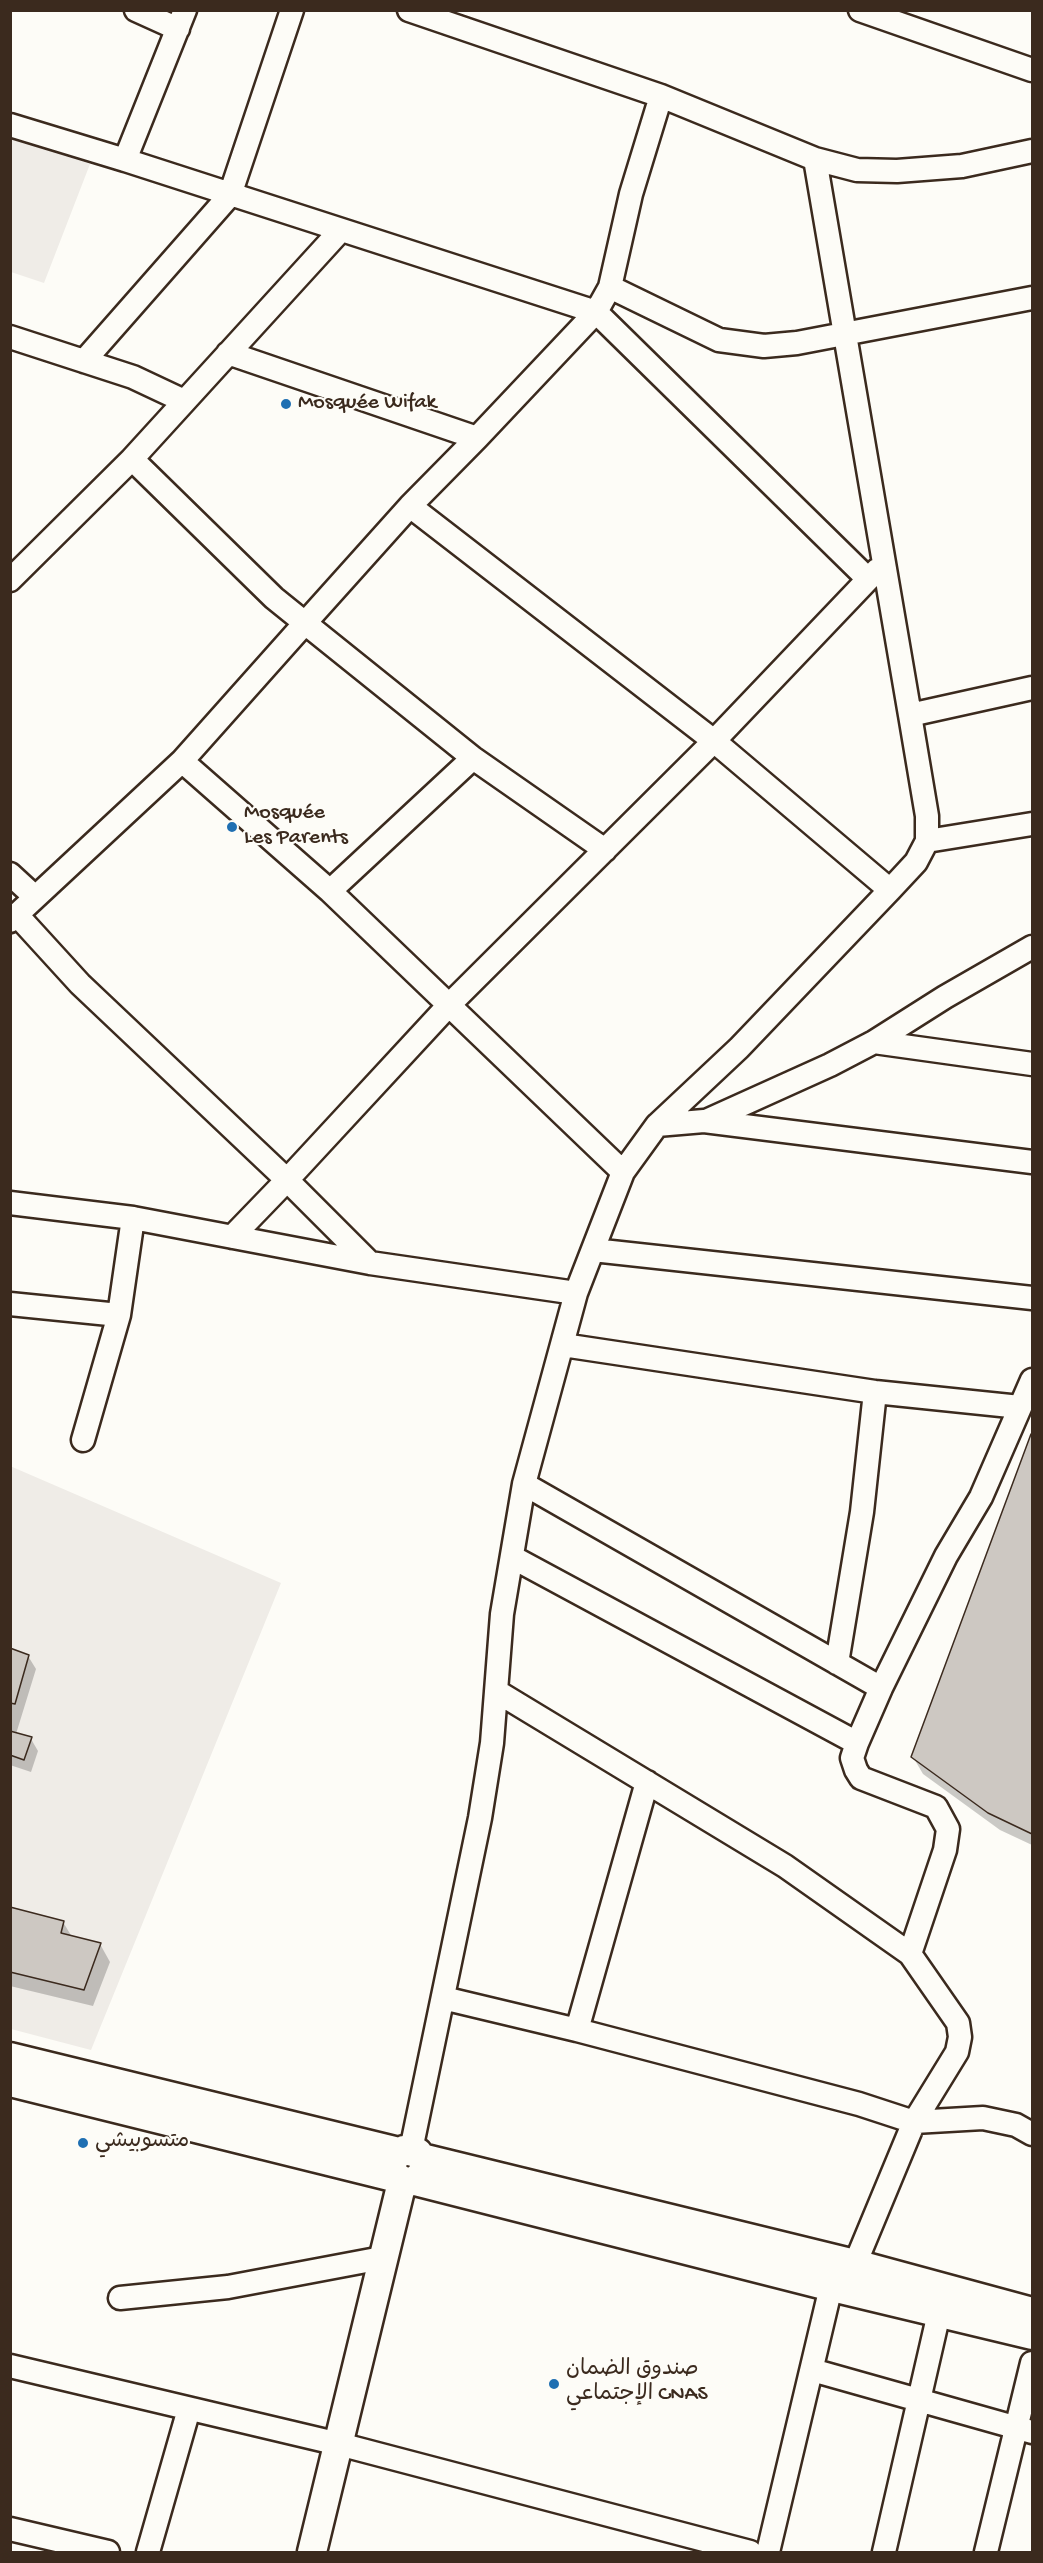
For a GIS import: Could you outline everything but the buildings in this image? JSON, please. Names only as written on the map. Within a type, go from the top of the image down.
[{"type":"main road","points":[[10,2057],[408,2167]]},
{"type":"main road","points":[[10,2082],[408,2167],[841,2270],[1032,2312]]},
{"type":"main road","points":[[312,2553],[382,2258],[408,2167]]},
{"type":"main road","points":[[841,2270],[939,2313],[1032,2335]]},
{"type":"street","points":[[125,160],[181,20],[136,10]]},
{"type":"street","points":[[84,361],[230,195],[292,10]]},
{"type":"street","points":[[409,10],[661,96],[815,159],[857,170],[897,171],[962,166],[1032,151]]},
{"type":"street","points":[[860,10],[1032,70]]},
{"type":"street","points":[[370,1263],[287,1180],[80,984],[14,918],[182,762],[410,506],[596,312],[610,287],[631,194],[661,96]]},
{"type":"street","points":[[10,125],[596,312],[876,572]]},
{"type":"street","points":[[408,2167],[480,1818],[492,1743],[502,1614],[524,1484],[576,1293],[622,1172],[657,1125],[739,1048],[916,862],[927,841],[927,816],[910,715],[876,572],[867,452],[844,334],[815,159]]},
{"type":"street","points":[[10,580],[132,459],[340,231]]},
{"type":"street","points":[[610,287],[719,340],[764,346],[797,343],[1032,298]]},
{"type":"street","points":[[10,337],[133,377],[184,401]]},
{"type":"street","points":[[228,353],[477,438]]},
{"type":"street","points":[[132,459],[274,598],[473,758],[605,850]]},
{"type":"street","points":[[410,506],[714,741],[890,890]]},
{"type":"street","points":[[232,1237],[449,1005],[714,741],[876,572]]},
{"type":"street","points":[[910,715],[1032,688]]},
{"type":"street","points":[[330,891],[473,758]]},
{"type":"street","points":[[182,762],[330,891],[622,1172]]},
{"type":"street","points":[[927,841],[1032,824]]},
{"type":"street","points":[[10,874],[35,897]]},
{"type":"street","points":[[704,1121],[830,1065],[874,1042],[945,997],[1032,947]]},
{"type":"street","points":[[874,1042],[1032,1064]]},
{"type":"street","points":[[657,1125],[704,1121],[1032,1162]]},
{"type":"street","points":[[10,1203],[133,1218],[370,1263],[576,1293]]},
{"type":"street","points":[[83,1440],[119,1315],[133,1218]]},
{"type":"street","points":[[593,1250],[1032,1298]]},
{"type":"street","points":[[10,1304],[119,1315]]},
{"type":"street","points":[[563,1345],[875,1392],[1020,1407]]},
{"type":"street","points":[[910,1954],[945,1850],[948,1829],[936,1808],[861,1778],[852,1758],[856,1743],[880,1688],[946,1556],[981,1497],[1032,1380]]},
{"type":"street","points":[[837,1663],[862,1512],[875,1392]]},
{"type":"street","points":[[524,1484],[880,1688]]},
{"type":"street","points":[[512,1557],[856,1743]]},
{"type":"street","points":[[496,1691],[785,1866],[910,1954],[958,2023],[960,2037],[957,2052],[914,2122],[841,2270],[812,2370],[768,2553]]},
{"type":"street","points":[[577,2030],[647,1782]]},
{"type":"street","points":[[443,1998],[577,2030],[860,2104],[914,2122],[983,2118],[1016,2125],[1032,2134]]},
{"type":"street","points":[[120,2298],[228,2287],[382,2258]]},
{"type":"street","points":[[884,2553],[939,2313]]},
{"type":"street","points":[[986,2553],[1024,2429],[1032,2363]]},
{"type":"street","points":[[10,2366],[339,2444],[750,2553]]},
{"type":"street","points":[[812,2370],[1024,2429]]},
{"type":"street","points":[[148,2553],[189,2409]]},
{"type":"street","points":[[10,2529],[67,2548],[108,2553]]},
{"type":"shaded area","points":[[10,135],[90,164],[44,283],[11,272]]},
{"type":"shaded area","points":[[10,1466],[281,1583],[91,2050],[11,2029]]},
{"type":"place","name":"Mosquée Wifak","points":[[286,404]]},
{"type":"place","name":"Mosquée Les Parents","points":[[232,827]]},
{"type":"place","name":"متسوبيشي","points":[[83,2143]]},
{"type":"place","name":"صندوق الضمان الإجتماعي CNAS","points":[[554,2384]]}]
